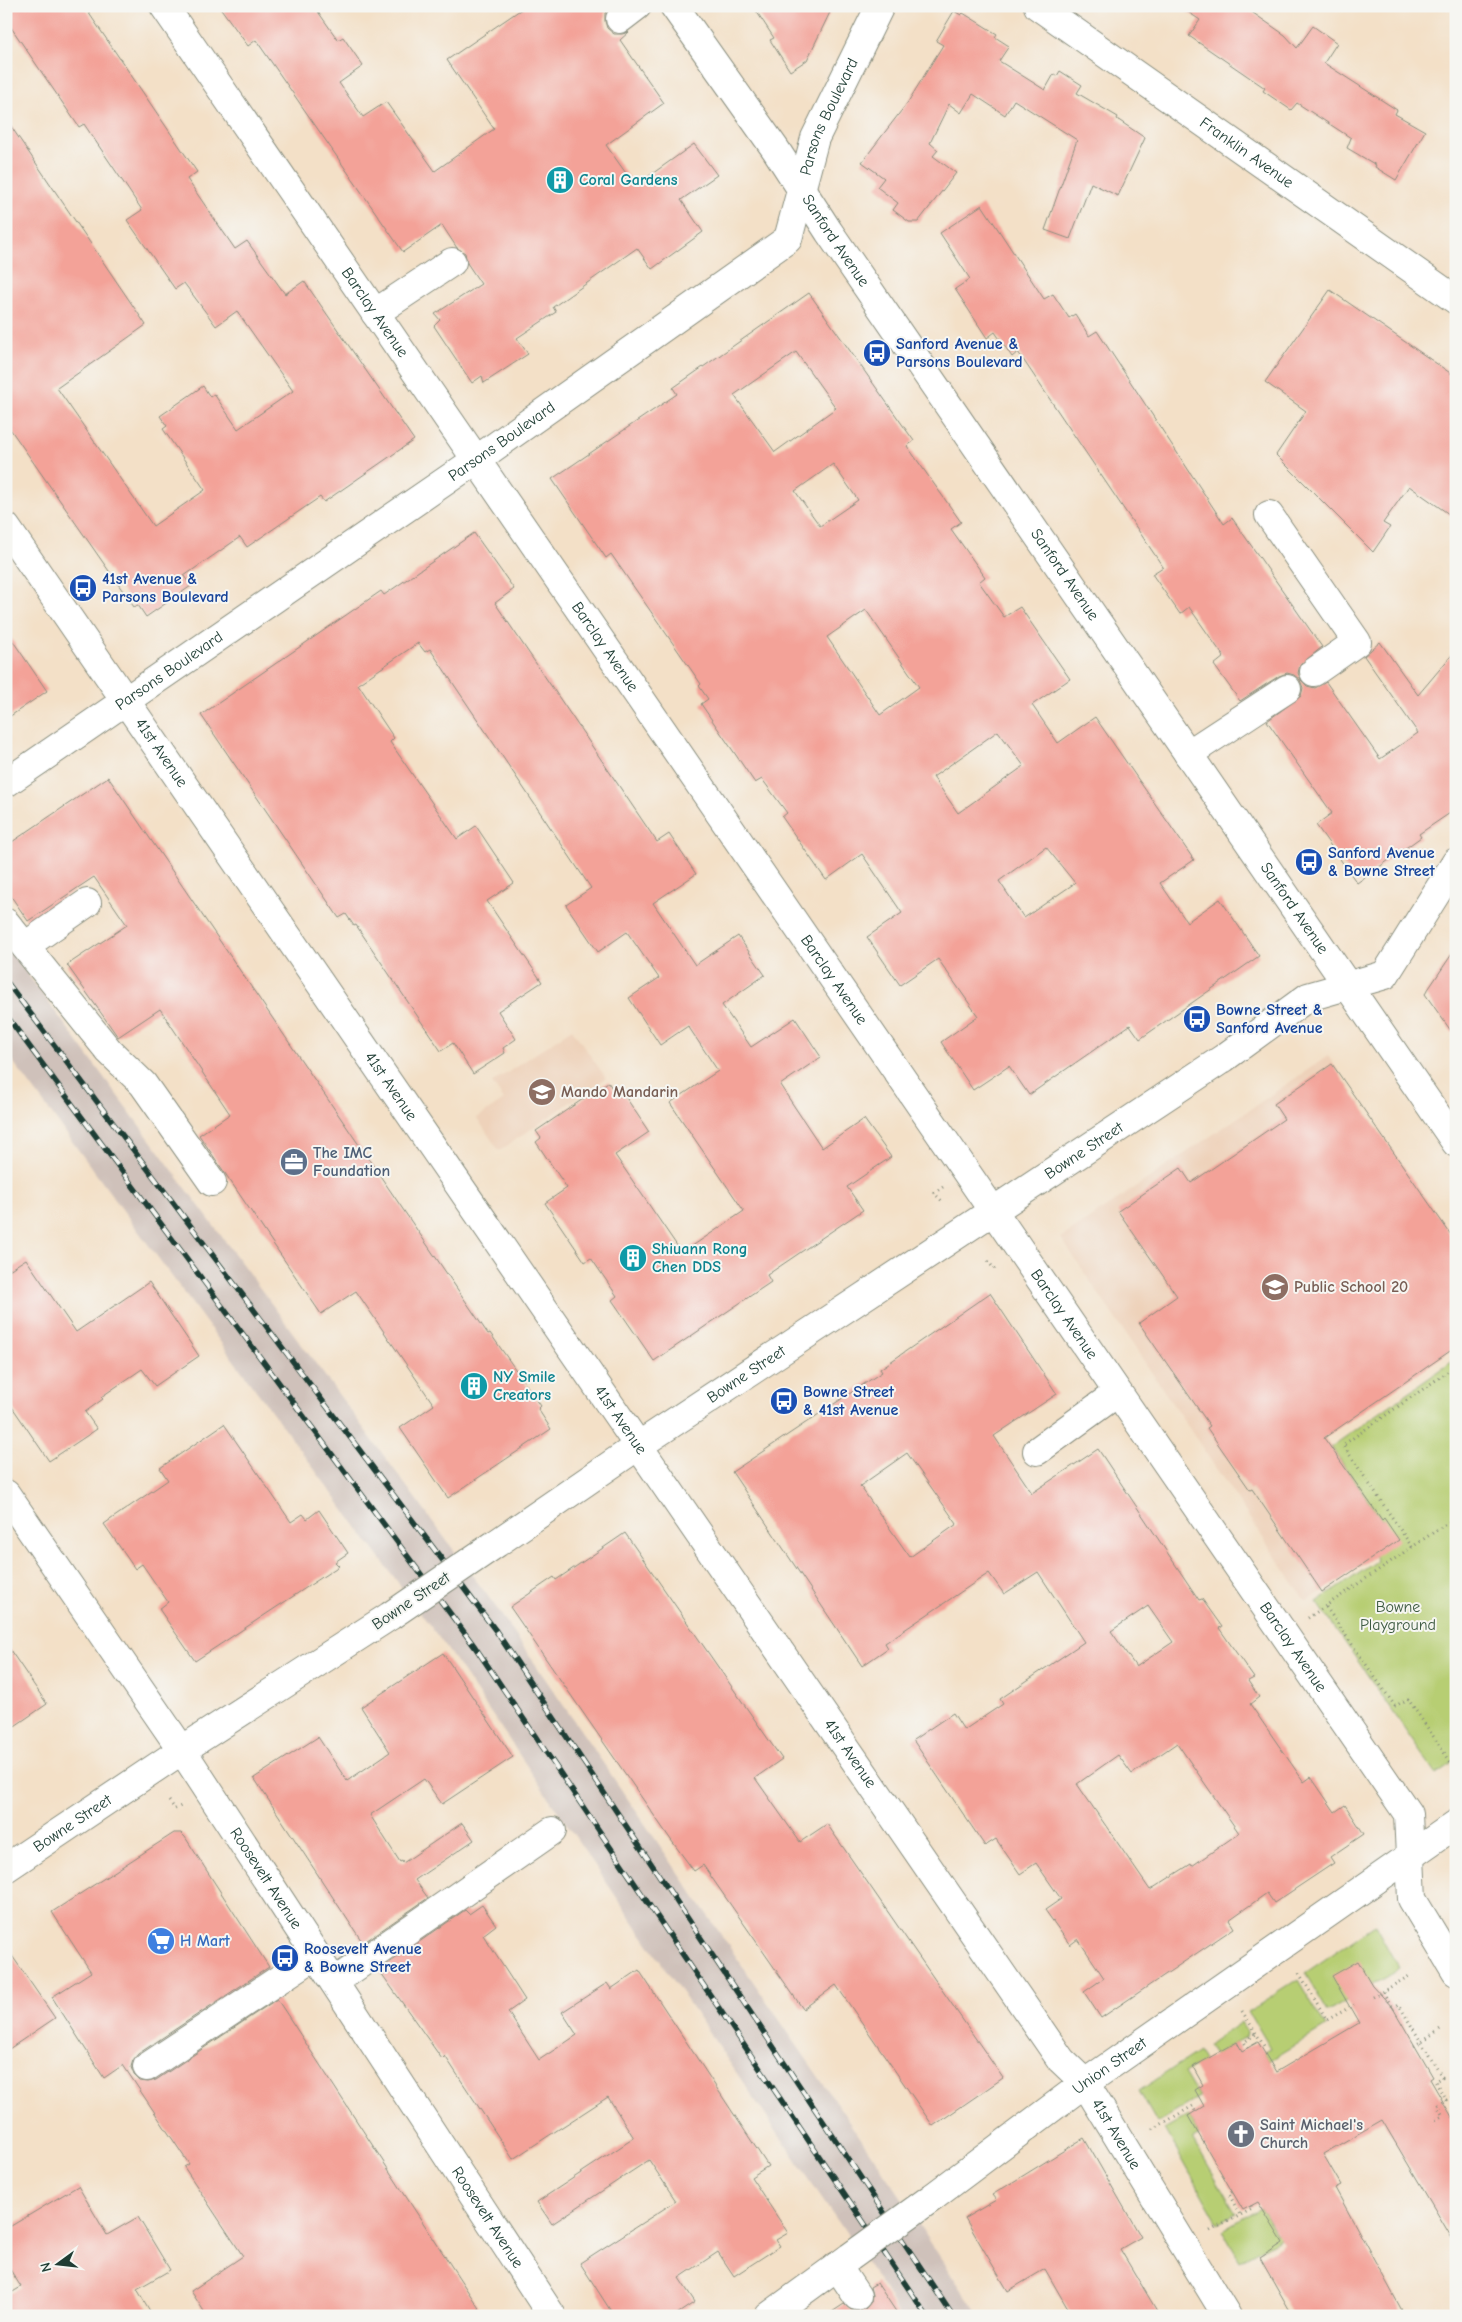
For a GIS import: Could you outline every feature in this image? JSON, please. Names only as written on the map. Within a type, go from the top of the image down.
[{"type":"street","name":"Barclay Avenue","points":[[164,6],[1408,1814],[1412,1899],[1456,1972]]},
{"type":"street","name":"Sanford Avenue","points":[[674,6],[1456,1142]]},
{"type":"street","name":"Parsons Boulevard","points":[[6,783],[476,460],[788,239],[815,138],[880,6]]},
{"type":"street","name":"Franklin Avenue","points":[[1038,6],[1456,300]]},
{"type":"street","points":[[375,313],[452,262]]},
{"type":"street","points":[[1269,515],[1357,642],[1314,672]]},
{"type":"street","name":"41st Avenue","points":[[6,527],[1061,2060],[1085,2083],[1227,2316]]},
{"type":"street","points":[[1188,754],[1287,689]]},
{"type":"street","name":"Bowne Street","points":[[6,1868],[182,1750],[390,1616],[638,1446],[1224,1058],[1308,998],[1385,975],[1456,862]]},
{"type":"street","points":[[25,946],[87,903]]},
{"type":"street","points":[[6,923],[109,1051],[143,1084],[212,1182]]},
{"type":"street","points":[[1037,1450],[1117,1393]]},
{"type":"street","name":"Roosevelt Avenue","points":[[6,1494],[182,1750],[552,2316]]},
{"type":"street","name":"Union Street","points":[[769,2316],[933,2197],[1085,2083],[1456,1824]]},
{"type":"street","points":[[334,1982],[552,1832]]},
{"type":"street","points":[[147,2068],[316,1955]]},
{"type":"street","points":[[844,2262],[857,2296]]},
{"type":"path","points":[[944,1203],[934,1193],[947,1185]]},
{"type":"path","points":[[988,1261],[994,1269],[1000,1264]]},
{"type":"path","points":[[1412,1547],[1343,1445],[1456,1366]]},
{"type":"path","points":[[1307,1619],[1456,1517]]},
{"type":"path","points":[[1326,1607],[1395,1706],[1408,1699],[1456,1770]]},
{"type":"path","points":[[169,1801],[175,1809],[183,1804]]},
{"type":"path","points":[[1300,1973],[1327,2020],[1354,2005]]},
{"type":"path","points":[[1374,1997],[1411,1976]]},
{"type":"path","points":[[1383,1992],[1393,2009],[1399,2006],[1442,2076],[1435,2081],[1446,2100]]},
{"type":"path","points":[[1242,2012],[1264,2046],[1261,2048]]},
{"type":"path","points":[[1414,2046],[1442,2028]]},
{"type":"path","points":[[1248,2048],[1244,2042],[1256,2034]]},
{"type":"path","points":[[1436,2120],[1443,2116],[1436,2106],[1456,2095]]},
{"type":"path","points":[[1153,2129],[1192,2106],[1195,2111]]},
{"type":"path","points":[[1232,2192],[1229,2194],[1240,2215]]},
{"type":"path","points":[[1210,2231],[1252,2209],[1251,2205]]},
{"type":"shaded area","points":[[6,945],[498,1610],[888,2178],[979,2316],[900,2316],[878,2280],[445,1646],[6,1052]]},
{"type":"shaded area","name":"Mando Mandarin","points":[[572,1029],[606,1078],[499,1151],[477,1118],[504,1100],[492,1083]]},
{"type":"shaded area","name":"Public School 20","points":[[1328,1056],[1456,1242],[1456,1347],[1325,1437],[1381,1519],[1384,1518],[1399,1540],[1306,1602],[1061,1238]]},
{"type":"green space","name":"Bowne Playground","points":[[1456,1359],[1456,1760],[1436,1774],[1317,1602],[1377,1561],[1374,1555],[1384,1519],[1382,1520],[1331,1447]]},
{"type":"green space","points":[[1375,1925],[1399,1969],[1328,2012],[1305,1973]]},
{"type":"green space","points":[[1298,1980],[1326,2027],[1269,2061],[1264,2052],[1270,2049],[1248,2012]]},
{"type":"green space","points":[[1241,2022],[1247,2032],[1246,2037],[1214,2055],[1208,2045]]},
{"type":"green space","points":[[1199,2051],[1204,2061],[1184,2073],[1199,2098],[1157,2123],[1139,2091]]},
{"type":"green space","points":[[1188,2116],[1199,2135],[1193,2139],[1236,2213],[1218,2223],[1165,2129]]},
{"type":"green space","points":[[1261,2207],[1276,2234],[1287,2228],[1289,2233],[1240,2261],[1222,2230]]},
{"type":"building","points":[[6,6],[84,6],[197,172],[187,179],[235,249],[247,241],[285,294],[304,281],[414,440],[324,502],[320,497],[247,547],[240,537],[184,576],[191,586],[146,617],[138,605],[134,607],[6,423],[6,119],[146,325],[57,388],[153,526],[205,490],[163,429],[167,426],[160,416],[203,386],[210,397],[214,394],[238,429],[293,391],[237,311],[216,326],[184,283],[175,289],[127,220],[142,210],[84,124],[79,127],[6,20]]},
{"type":"building","points":[[219,6],[314,6],[338,40],[343,37],[363,66],[339,83],[363,117],[386,102],[435,171],[494,129],[447,60],[526,6],[611,6],[605,13],[607,28],[614,34],[629,32],[620,40],[664,103],[606,145],[635,186],[694,144],[717,175],[681,200],[703,232],[652,269],[637,248],[553,307],[556,312],[517,338],[528,354],[484,383],[482,376],[472,383],[434,326],[440,320],[435,314],[481,284],[467,263],[465,253],[457,248],[442,225],[403,252],[256,40],[248,46]]},
{"type":"building","points":[[753,6],[833,6],[807,60],[790,71],[770,40],[774,38]]},
{"type":"building","points":[[1179,6],[1243,6],[1285,35],[1297,48],[1313,26],[1337,43],[1324,63],[1397,110],[1395,114],[1425,131],[1396,180],[1375,167],[1376,165],[1347,148],[1351,138],[1297,103],[1291,110],[1263,91],[1265,88],[1189,36],[1200,20]]},
{"type":"building","points":[[954,11],[961,15],[963,13],[997,34],[995,37],[1009,46],[999,61],[1045,90],[1054,74],[1057,76],[1060,71],[1082,85],[1077,93],[1118,117],[1117,119],[1145,138],[1118,196],[1091,183],[1070,239],[1045,230],[1077,140],[1014,100],[1005,115],[973,94],[961,113],[949,104],[930,143],[938,150],[933,156],[956,173],[918,222],[909,222],[893,210],[898,203],[877,187],[884,178],[862,162],[908,102],[943,45],[936,41]]},
{"type":"building","points":[[982,205],[1044,299],[1053,294],[1069,318],[1075,314],[1089,336],[1097,331],[1224,524],[1232,518],[1322,647],[1300,665],[1298,673],[1301,680],[1307,686],[1315,688],[1326,682],[1380,759],[1418,733],[1364,656],[1380,642],[1418,695],[1456,650],[1456,809],[1419,834],[1421,837],[1357,883],[1316,825],[1332,813],[1267,721],[1301,696],[1303,688],[1300,680],[1294,675],[1287,673],[1279,676],[1240,701],[1214,665],[1224,657],[1189,607],[1180,614],[1152,574],[1163,567],[1018,352],[1012,357],[995,332],[987,338],[955,289],[970,279],[940,233]]},
{"type":"building","points":[[1330,290],[1456,377],[1456,519],[1409,486],[1383,523],[1390,527],[1373,552],[1276,455],[1306,411],[1265,382]]},
{"type":"building","points":[[809,293],[914,441],[907,446],[961,522],[951,529],[985,577],[979,582],[1004,617],[1020,607],[1070,679],[1032,705],[1058,743],[1095,717],[1194,860],[1160,883],[1187,922],[1220,899],[1259,956],[1140,1039],[1130,1025],[1029,1095],[1009,1066],[973,1090],[941,1042],[978,1016],[938,959],[900,985],[867,937],[902,913],[862,854],[826,880],[782,817],[787,813],[762,779],[755,783],[701,704],[708,699],[699,686],[701,684],[611,554],[606,558],[552,479],[677,394],[673,388]],"holes":[[[796,352],[836,408],[775,452],[734,395]],[[833,464],[858,500],[820,526],[795,491]],[[866,610],[919,687],[880,715],[827,637]],[[998,731],[1024,766],[958,813],[933,777]],[[1046,847],[1075,883],[1024,918],[999,881]]]},
{"type":"building","points":[[474,533],[514,589],[495,603],[657,842],[669,834],[696,874],[653,903],[695,965],[738,936],[765,975],[722,1005],[751,1047],[795,1018],[821,1057],[780,1085],[822,1148],[864,1119],[891,1157],[847,1187],[863,1210],[767,1275],[771,1282],[654,1361],[612,1300],[617,1296],[591,1258],[585,1262],[545,1203],[567,1188],[536,1142],[541,1138],[536,1131],[608,1082],[618,1097],[623,1093],[649,1132],[615,1155],[682,1253],[744,1211],[670,1103],[718,1071],[688,1026],[660,1045],[629,998],[659,978],[627,932],[598,952],[566,905],[591,888],[430,649],[425,652],[418,643],[358,684],[394,738],[390,742],[457,839],[476,826],[514,883],[487,901],[542,982],[498,1011],[516,1039],[503,1048],[505,1053],[473,1074],[453,1043],[441,1051],[356,925],[354,926],[346,914],[339,918],[201,715],[381,591],[384,595]]},
{"type":"building","points":[[6,631],[47,691],[6,719]]},
{"type":"building","points":[[108,777],[488,1334],[490,1333],[541,1406],[538,1409],[551,1429],[448,1498],[400,1428],[434,1405],[356,1291],[321,1314],[199,1135],[230,1114],[160,1009],[118,1037],[67,965],[127,925],[94,877],[28,921],[6,889],[6,846]]},
{"type":"building","points":[[1456,948],[1456,1038],[1425,994]]},
{"type":"building","name":"Public School 20","points":[[1332,1064],[1456,1242],[1456,1347],[1324,1438],[1382,1520],[1384,1518],[1399,1540],[1322,1592],[1252,1489],[1250,1490],[1207,1428],[1210,1426],[1139,1323],[1177,1296],[1118,1211],[1181,1168],[1191,1183],[1284,1119],[1274,1104]]},
{"type":"building","points":[[26,1259],[76,1332],[149,1282],[199,1356],[155,1386],[142,1369],[101,1397],[103,1399],[85,1412],[97,1429],[49,1461],[6,1398],[6,1272]]},
{"type":"building","points":[[990,1293],[1057,1394],[994,1436],[1032,1493],[1098,1449],[1199,1600],[1202,1599],[1222,1627],[1219,1628],[1254,1678],[1248,1681],[1259,1697],[1250,1704],[1304,1782],[1311,1777],[1335,1812],[1345,1805],[1364,1834],[1330,1857],[1334,1863],[1274,1903],[1267,1893],[1229,1920],[1234,1928],[1101,2018],[1084,1992],[1104,1978],[1078,1939],[1070,1945],[1045,1910],[1061,1899],[1036,1863],[1020,1874],[996,1839],[985,1846],[913,1740],[953,1713],[964,1730],[1003,1704],[1000,1699],[1084,1642],[1038,1572],[1004,1594],[989,1573],[885,1643],[888,1648],[862,1666],[732,1472],[882,1372],[880,1369]],"holes":[[[907,1453],[957,1524],[910,1557],[860,1486]],[[1148,1606],[1173,1642],[1136,1667],[1111,1631]],[[1177,1743],[1239,1833],[1192,1866],[1191,1864],[1150,1890],[1077,1784],[1118,1755],[1132,1774]]]},
{"type":"building","points":[[224,1424],[291,1522],[303,1514],[307,1519],[319,1510],[348,1553],[335,1562],[339,1566],[195,1661],[159,1609],[168,1602],[142,1564],[135,1569],[104,1524],[168,1480],[160,1468]]},
{"type":"building","points":[[625,1533],[782,1759],[755,1778],[800,1842],[827,1824],[1003,2078],[933,2126],[836,1985],[803,2009],[703,1865],[694,1871],[671,1840],[510,1607],[554,1577],[556,1580]]},
{"type":"building","points":[[6,1644],[47,1704],[6,1732]]},
{"type":"building","points":[[443,1653],[513,1757],[442,1804],[424,1779],[370,1815],[400,1862],[402,1861],[403,1863],[462,1823],[474,1840],[415,1880],[428,1898],[363,1943],[254,1778],[318,1737],[347,1781],[390,1752],[361,1707]]},
{"type":"building","points":[[174,1833],[181,1833],[185,1837],[269,1967],[138,2054],[133,2060],[131,2067],[134,2075],[140,2081],[156,2080],[277,1999],[484,2316],[207,2316],[191,2291],[243,2256],[184,2167],[189,2164],[123,2065],[104,2078],[52,1997],[91,1972],[52,1912]]},
{"type":"building","points":[[482,1905],[496,1925],[483,1935],[525,2000],[508,2012],[539,2060],[577,2035],[562,2012],[607,1983],[611,1989],[639,1970],[768,2166],[751,2177],[788,2233],[776,2240],[780,2246],[734,2276],[718,2252],[679,2278],[695,2302],[674,2316],[614,2316],[580,2263],[676,2201],[649,2160],[552,2224],[537,2202],[634,2138],[608,2097],[513,2159],[445,2056],[442,2059],[379,1970],[465,1910],[469,1914]]},
{"type":"building","points":[[6,1947],[55,2018],[6,2051]]},
{"type":"building","points":[[1358,1961],[1372,1985],[1393,2008],[1433,2077],[1430,2079],[1456,2124],[1456,2245],[1382,2120],[1323,2154],[1341,2185],[1335,2188],[1405,2316],[1293,2316],[1260,2258],[1283,2243],[1258,2202],[1243,2210],[1188,2116],[1204,2106],[1195,2090],[1203,2085],[1193,2067],[1237,2042],[1242,2051],[1258,2042],[1276,2072],[1359,2023],[1332,1976]]},
{"type":"building","points":[[1084,2138],[1141,2237],[1120,2249],[1160,2316],[1072,2316],[1045,2269],[1008,2291],[965,2218],[996,2200],[992,2195]]},
{"type":"building","points":[[78,2186],[107,2235],[138,2217],[170,2270],[137,2289],[153,2316],[6,2316],[6,2296],[21,2287],[6,2263],[6,2229]]},
{"type":"building","points":[[877,2283],[899,2316],[826,2316],[844,2304],[851,2310],[858,2312],[865,2309],[871,2302],[870,2287]]},
{"type":"railway","points":[[6,981],[496,1631],[953,2316]]},
{"type":"railway","points":[[6,1015],[475,1647],[927,2316]]},
{"type":"place","name":"Coral Gardens","points":[[560,180]]},
{"type":"place","name":"Sanford Avenue & Parsons Boulevard","points":[[877,353]]},
{"type":"place","name":"41st Avenue & Parsons Boulevard","points":[[83,588]]},
{"type":"place","name":"Sanford Avenue & Bowne Street","points":[[1309,862]]},
{"type":"place","name":"Bowne Street & Sanford Avenue","points":[[1197,1019]]},
{"type":"place","name":"Mando Mandarin","points":[[542,1092]]},
{"type":"place","name":"The IMC Foundation","points":[[294,1162]]},
{"type":"place","name":"Shiuann Rong Chen DDS","points":[[633,1258]]},
{"type":"place","name":"Public School 20","points":[[1275,1287]]},
{"type":"place","name":"NY Smile Creators","points":[[474,1386]]},
{"type":"place","name":"Bowne Street & 41st Avenue","points":[[784,1401]]},
{"type":"place","name":"H Mart","points":[[161,1941]]},
{"type":"place","name":"Roosevelt Avenue & Bowne Street","points":[[285,1958]]},
{"type":"place","name":"Saint Michael's Church","points":[[1241,2134]]}]
